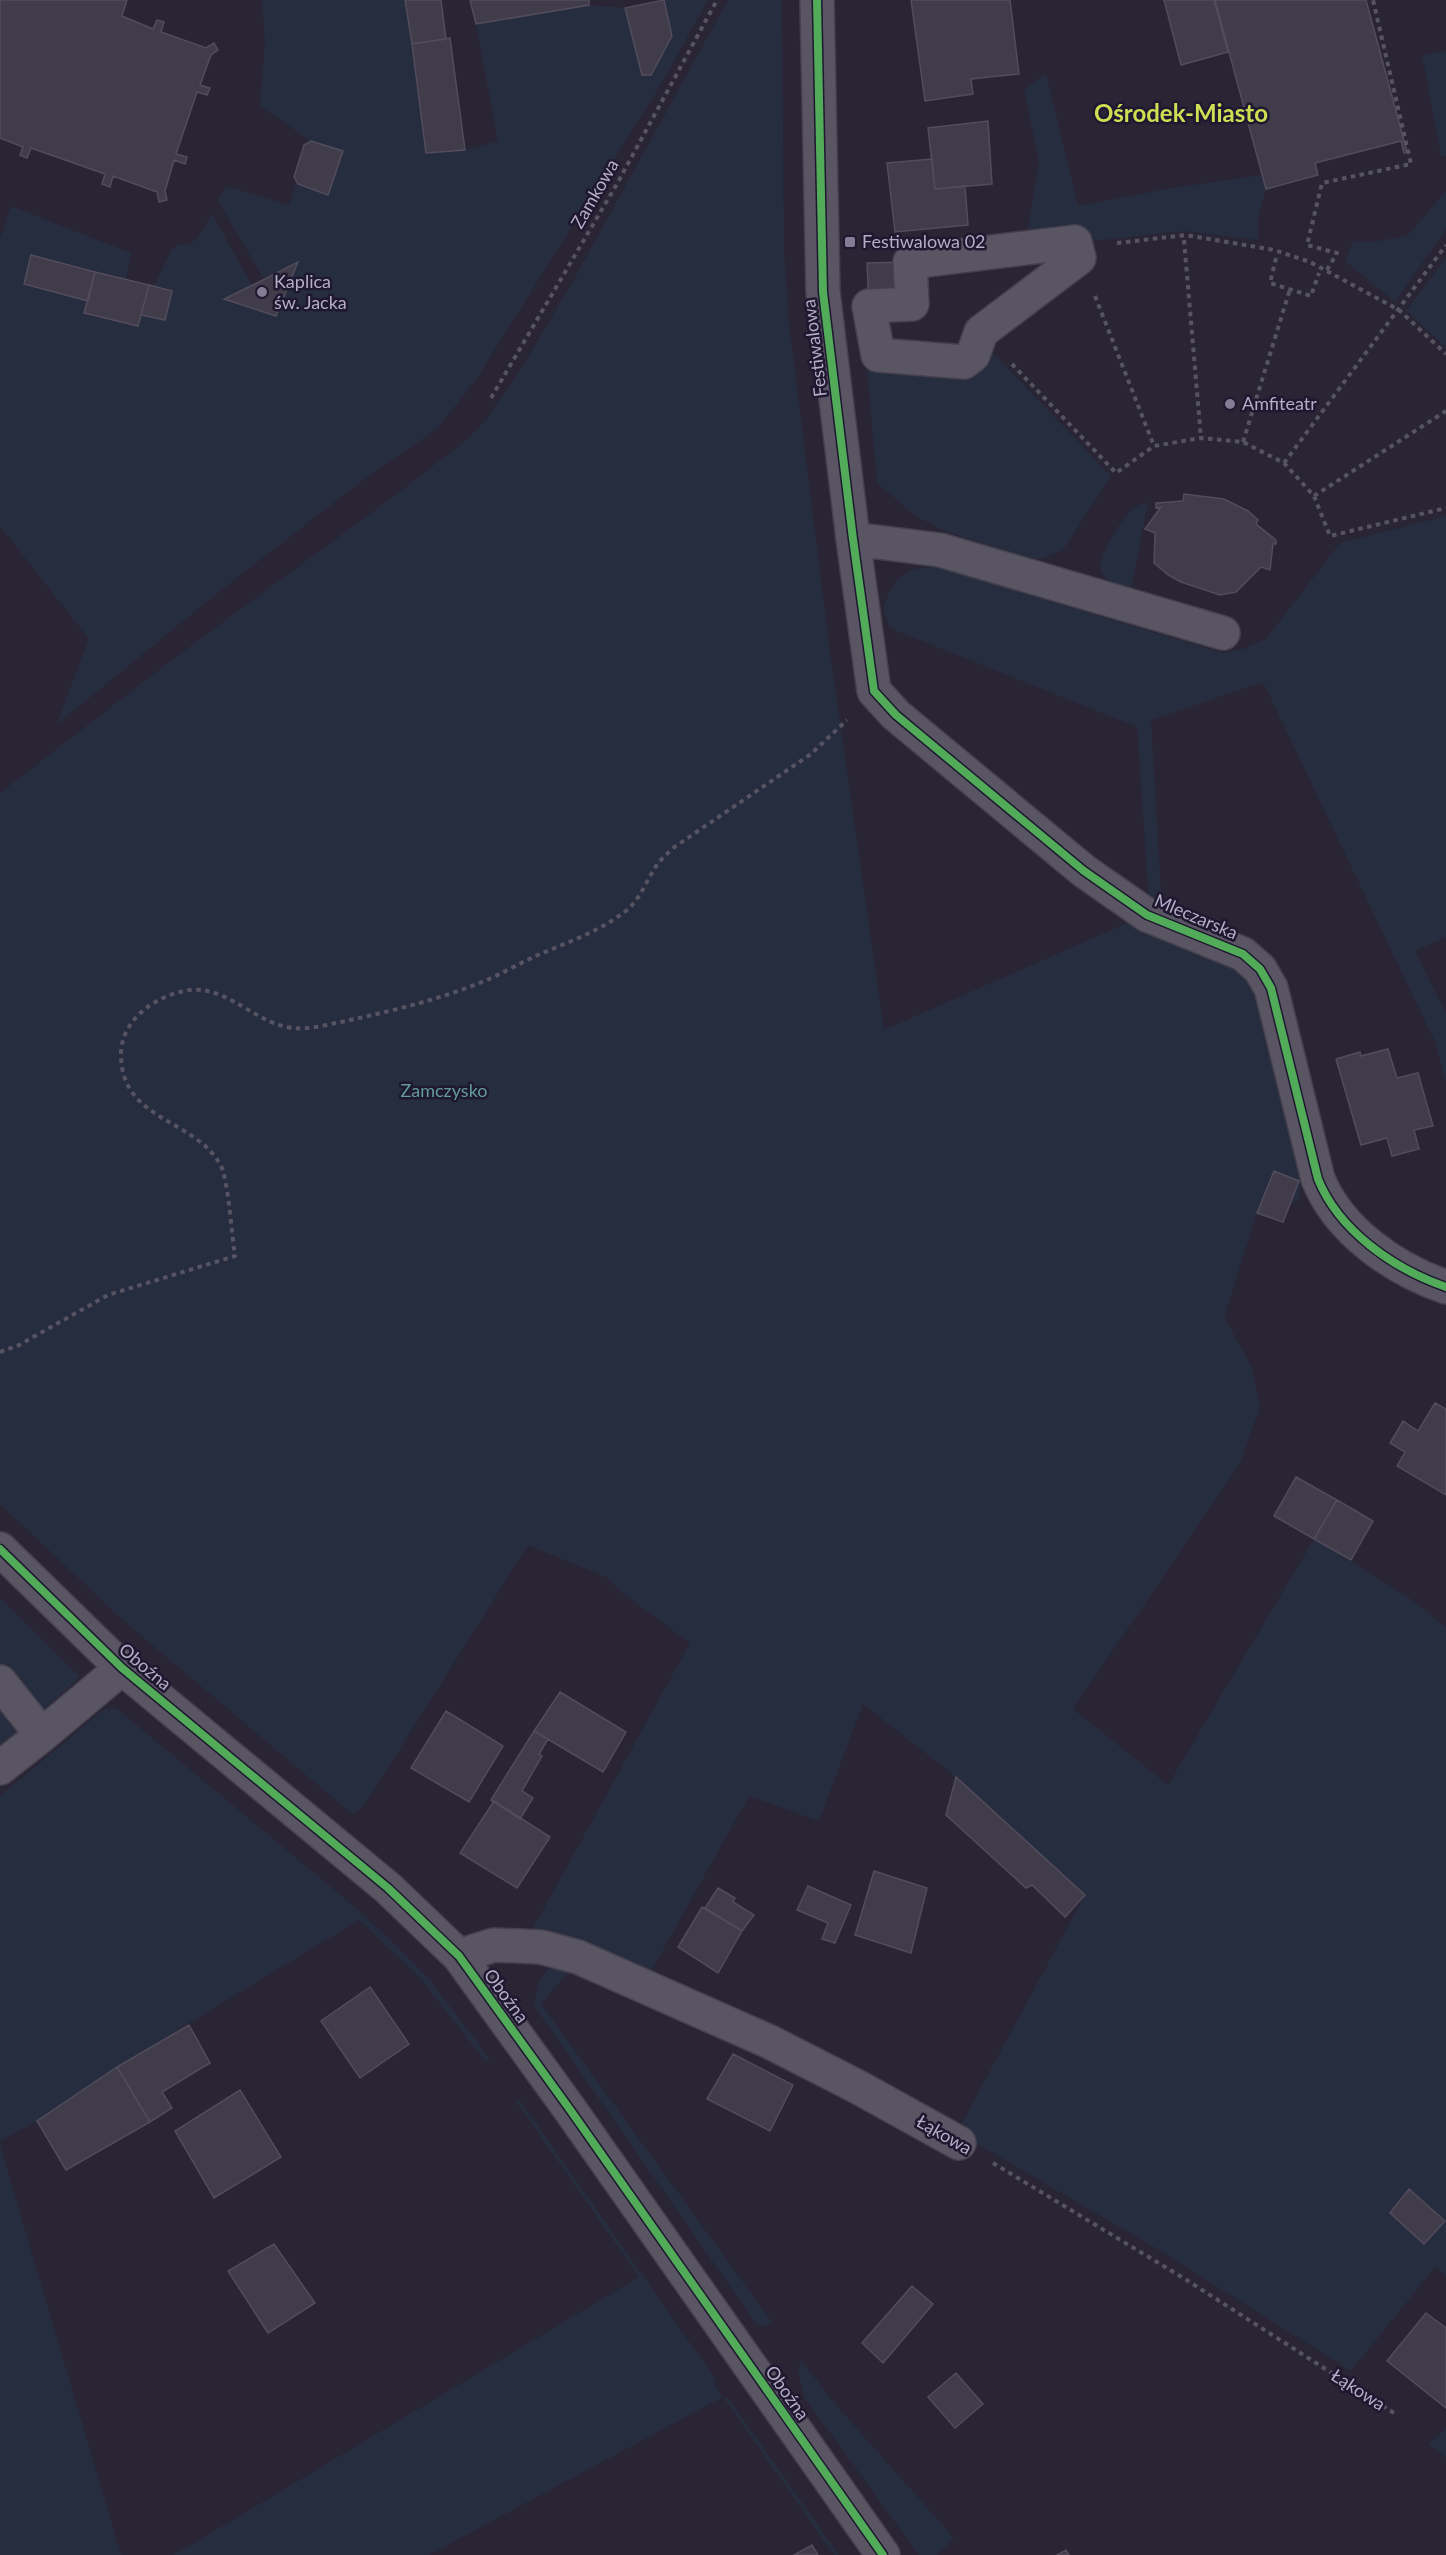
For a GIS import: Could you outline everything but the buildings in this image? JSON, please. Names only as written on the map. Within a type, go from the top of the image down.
[{"type":"street","name":"Festiwalowa","points":[[817,0],[823,292],[874,691]]},
{"type":"street","points":[[1075,243],[1078,255],[981,332],[973,355],[964,362],[878,355],[869,306],[912,304],[910,262],[1075,243]]},
{"type":"street","points":[[853,539],[940,550],[1223,633]]},
{"type":"street","name":"Mleczarska","points":[[874,691],[896,715],[1084,871],[1147,915],[1233,948],[1260,969],[1270,988],[1318,1179],[1331,1206],[1361,1238],[1395,1263],[1446,1287]]},
{"type":"street","name":"Oboźna","points":[[0,1549],[122,1668],[380,1881],[459,1956],[571,2111],[883,2555]]},
{"type":"street","name":"Oboźna","points":[[0,1768],[122,1668]]},
{"type":"street","points":[[0,1682],[42,1735]]},
{"type":"street","name":"Łąkowa","points":[[459,1956],[494,1946],[541,1947],[578,1957],[770,2042],[959,2143]]},
{"type":"path","points":[[1327,270],[1337,253],[1307,245],[1322,183],[1411,164],[1373,0]]},
{"type":"path","points":[[1154,446],[1078,255],[1128,240],[1186,235],[1274,250],[1327,270],[1399,310],[1446,354]]},
{"type":"path","points":[[1184,240],[1201,438]]},
{"type":"path","points":[[1284,463],[1446,245]]},
{"type":"path","points":[[1276,258],[1270,283],[1311,296],[1319,273]]},
{"type":"path","points":[[1243,442],[1290,289]]},
{"type":"path","points":[[981,332],[1116,473],[1154,446],[1201,438],[1243,442],[1284,463],[1314,496],[1330,536],[1446,508]]},
{"type":"path","points":[[1314,496],[1446,411]]},
{"type":"path","points":[[0,1352],[19,1345],[108,1294],[235,1256],[223,1168],[205,1146],[151,1111],[133,1096],[128,1084],[121,1054],[124,1036],[143,1010],[159,1000],[183,991],[201,989],[219,994],[275,1024],[294,1028],[323,1026],[390,1012],[478,984],[595,930],[626,910],[635,902],[658,863],[673,848],[811,754],[874,691]]},
{"type":"green space","points":[[262,0],[405,0],[427,153],[465,150],[498,141],[476,24],[589,5],[625,8],[642,75],[650,75],[672,36],[664,0],[708,0],[660,86],[477,378],[438,428],[362,481],[220,591],[56,725],[89,639],[0,526],[0,238],[11,206],[131,253],[126,280],[154,286],[172,249],[197,239],[212,214],[252,285],[264,279],[218,201],[226,186],[289,205],[296,183],[328,195],[343,151],[311,141],[260,106],[265,44]]},
{"type":"green space","name":"Zamczysko","points":[[728,0],[782,0],[784,250],[789,323],[829,645],[884,1030],[1134,920],[1237,968],[1254,986],[1304,1154],[1299,1200],[1290,1205],[1283,1222],[1257,1213],[1224,1317],[1252,1367],[1260,1408],[1239,1465],[1073,1709],[1168,1785],[1314,1539],[1408,1597],[1446,1627],[1446,2276],[1435,2267],[1351,2371],[1159,2250],[957,2132],[1085,1895],[956,1777],[863,1704],[819,1821],[749,1796],[649,1975],[531,1932],[690,1643],[621,1592],[606,1577],[528,1545],[364,1806],[352,1814],[125,1622],[0,1504],[0,793],[173,659],[398,493],[465,441],[484,422],[521,369],[573,281]]},
{"type":"green space","points":[[1446,51],[1446,156],[1441,156],[1422,55]]},
{"type":"green space","points":[[1046,73],[1078,206],[1172,188],[1262,175],[1266,189],[1258,217],[1258,240],[1185,231],[1025,248],[1039,161],[1024,90]]},
{"type":"green space","points":[[1446,191],[1446,229],[1395,302],[1345,261],[1353,241],[1371,242],[1407,236]]},
{"type":"green space","points":[[1446,258],[1446,347],[1406,311]]},
{"type":"green space","points":[[990,350],[1111,476],[1063,550],[1041,559],[947,532],[917,517],[877,483],[866,354]]},
{"type":"green space","points":[[1148,502],[1132,585],[1129,587],[1113,582],[1101,571],[1106,548],[1131,510]]},
{"type":"green space","points":[[1446,516],[1446,937],[1415,951],[1446,1014],[1446,1081],[1435,1042],[1263,682],[1151,720],[1162,909],[1149,902],[1137,727],[890,628],[883,610],[890,591],[900,577],[915,569],[936,567],[1223,653],[1243,649],[1266,639],[1340,543]]},
{"type":"green space","points":[[0,1598],[80,1677],[0,1750]]},
{"type":"green space","points":[[116,1708],[361,1912],[429,1979],[490,2059],[486,2062],[420,1978],[359,1920],[117,2067],[37,2121],[0,2141],[0,1796],[103,1710]]},
{"type":"green space","points":[[558,1962],[576,1963],[541,2004],[772,2322],[764,2326],[757,2325],[535,2007],[540,1980],[547,1970]]},
{"type":"green space","points":[[519,2099],[716,2380],[714,2383],[723,2397],[429,2555],[174,2555],[639,2277],[515,2100]]},
{"type":"green space","points":[[0,2145],[121,2555],[0,2555]]},
{"type":"green space","points":[[801,2360],[836,2405],[954,2538],[937,2555],[919,2555],[804,2397],[798,2371]]},
{"type":"green space","points":[[723,2397],[729,2399],[839,2555],[834,2555]]},
{"type":"green space","points":[[1446,2428],[1446,2458],[1429,2444]]},
{"type":"cycle path","points":[[817,0],[823,292],[874,691],[896,715],[1084,871],[1147,915],[1243,954],[1260,969],[1271,988],[1318,1179],[1327,1198],[1354,1231],[1370,1246],[1407,1270],[1446,1287]]},
{"type":"cycle path","points":[[0,1549],[122,1668],[388,1888],[459,1956],[571,2111],[883,2555]]},
{"type":"place","name":"Festiwalowa 02","points":[[850,242]]},
{"type":"place","name":"Kaplica św. Jacka","points":[[262,292]]},
{"type":"place","name":"Amfiteatr","points":[[1230,404]]},
{"type":"district","name":"Ośrodek-Miasto","points":[[1181,114]]}]
